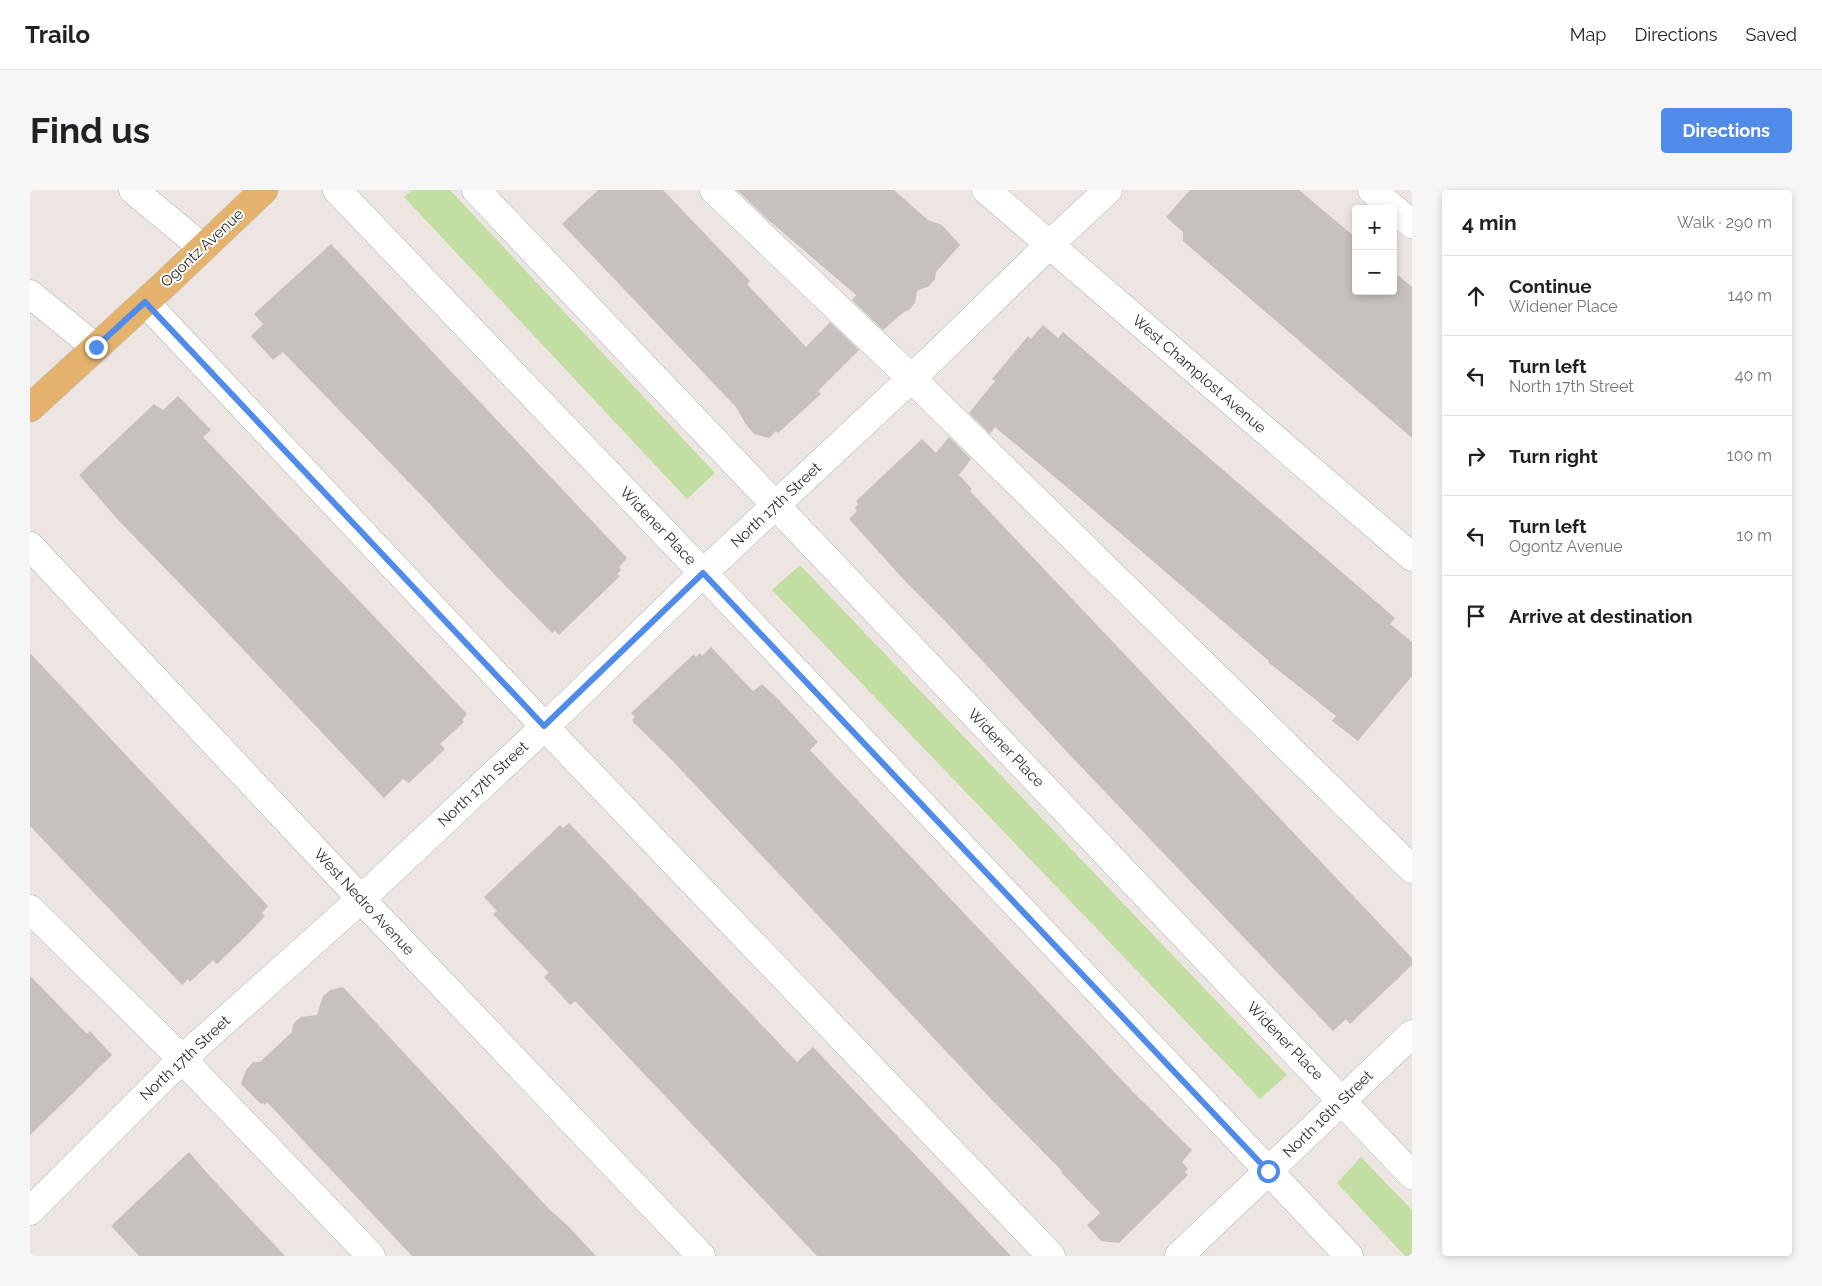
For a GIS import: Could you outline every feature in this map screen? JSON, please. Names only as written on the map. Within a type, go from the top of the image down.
[{"type":"main road","name":"Ogontz Avenue","points":[[30,408],[264,190]]},
{"type":"street","points":[[133,190],[203,248]]},
{"type":"street","name":"Widener Place","points":[[336,190],[703,573],[1349,1256]]},
{"type":"street","name":"Widener Place","points":[[476,190],[1412,1175]]},
{"type":"street","points":[[714,190],[911,378],[1412,869]]},
{"type":"street","name":"West Champlost Avenue","points":[[986,190],[1412,557]]},
{"type":"street","name":"North 17th Street","points":[[30,1210],[182,1059],[361,899],[1108,190]]},
{"type":"street","points":[[1372,190],[1412,224]]},
{"type":"street","points":[[30,294],[96,347]]},
{"type":"street","points":[[145,302],[544,726],[1051,1256]]},
{"type":"street","name":"West Nedro Avenue","points":[[30,546],[361,899],[701,1256]]},
{"type":"street","points":[[30,909],[182,1059],[372,1256]]},
{"type":"street","name":"North 16th Street","points":[[1179,1256],[1412,1034]]},
{"type":"green space","points":[[412,190],[450,190],[715,473],[687,499],[404,197]]},
{"type":"green space","points":[[800,565],[1287,1075],[1260,1099],[772,590]]},
{"type":"green space","points":[[1361,1157],[1412,1210],[1412,1256],[1405,1256],[1337,1183]]},
{"type":"building","points":[[598,190],[663,190],[750,281],[747,284],[806,347],[830,322],[859,350],[818,391],[821,394],[778,433],[776,431],[769,438],[754,434],[736,407],[562,224]]},
{"type":"building","points":[[737,190],[894,190],[928,220],[942,225],[960,245],[936,272],[935,279],[929,286],[917,291],[915,303],[909,310],[883,330],[852,300],[856,295],[766,218]]},
{"type":"building","points":[[1190,190],[1299,190],[1352,235],[1352,295],[1397,295],[1397,274],[1412,287],[1412,438],[1183,241],[1183,232],[1166,217]]},
{"type":"building","points":[[331,244],[627,558],[619,567],[621,570],[617,574],[620,576],[559,635],[555,631],[552,633],[495,575],[426,500],[283,352],[273,360],[251,336],[263,324],[254,314]]},
{"type":"building","points":[[1043,325],[1058,338],[1063,332],[1395,618],[1390,624],[1412,642],[1412,676],[1358,741],[1332,721],[1336,716],[1268,662],[1069,489],[995,427],[990,434],[969,413],[995,381],[992,379],[1028,336],[1031,339]]},
{"type":"building","points":[[178,396],[211,430],[203,437],[467,714],[462,720],[464,722],[440,744],[445,749],[409,783],[403,779],[384,798],[120,522],[79,475],[154,404],[163,410]]},
{"type":"building","points":[[949,437],[971,459],[959,475],[972,489],[970,491],[1412,958],[1412,965],[1350,1024],[1346,1019],[1333,1031],[905,581],[849,519],[857,511],[855,508],[858,504],[856,501],[922,439],[936,453]]},
{"type":"building","points":[[711,647],[753,691],[762,684],[778,699],[818,742],[810,750],[1134,1093],[1192,1150],[1182,1162],[1188,1169],[1185,1172],[1188,1175],[1119,1243],[1101,1241],[1087,1225],[1100,1213],[666,754],[634,723],[632,720],[635,717],[631,713],[694,654],[696,657],[700,653],[702,656]]},
{"type":"building","points":[[30,653],[268,906],[262,913],[265,916],[251,931],[217,964],[213,960],[190,982],[188,979],[182,985],[30,826]]},
{"type":"building","points":[[569,823],[797,1062],[813,1047],[1011,1256],[817,1256],[575,1001],[570,1005],[544,977],[549,973],[493,914],[497,911],[484,897],[560,825],[563,828]]},
{"type":"building","points":[[30,976],[87,1034],[90,1031],[112,1055],[30,1135]]},
{"type":"building","points":[[343,987],[549,1209],[596,1256],[412,1256],[267,1102],[265,1105],[261,1104],[241,1084],[246,1070],[253,1062],[260,1062],[292,1032],[293,1024],[301,1017],[317,1015],[323,996],[330,990]]},
{"type":"building","points":[[189,1152],[285,1256],[139,1256],[111,1226]]},
{"type":"route","points":[[96,347],[145,302],[544,726],[703,573],[1268,1171]]}]
